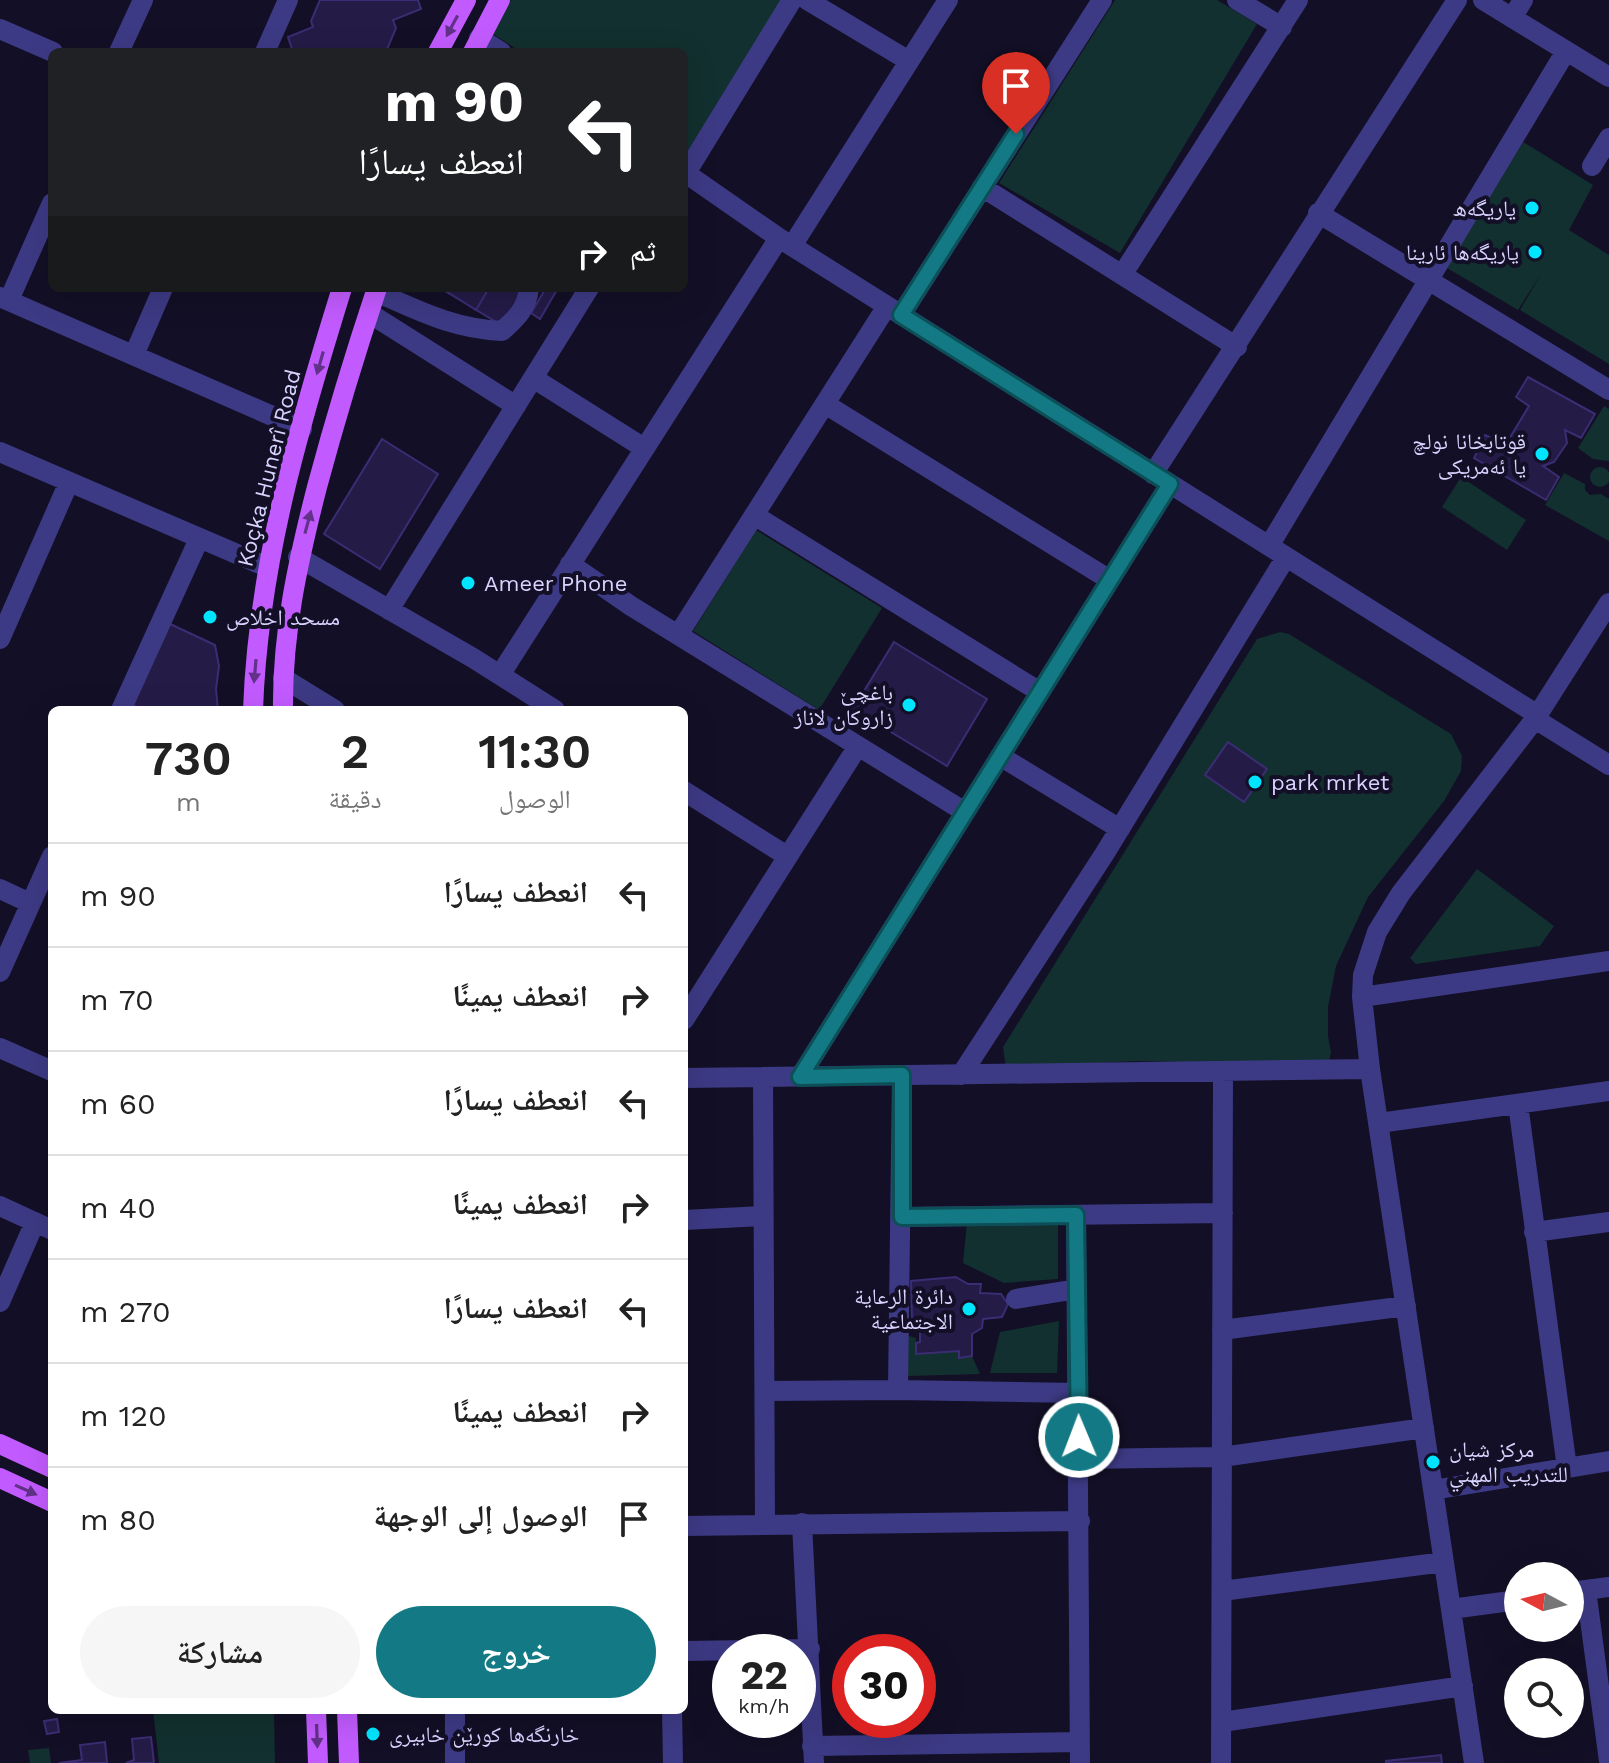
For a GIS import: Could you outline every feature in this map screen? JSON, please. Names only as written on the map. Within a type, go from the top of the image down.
[{"type":"main road","points":[[440,48],[466,0]]},
{"type":"main road","points":[[476,45],[500,0]]},
{"type":"main road","name":"Koçka Hunerî Road","points":[[253,706],[267,567],[275,524],[341,292]]},
{"type":"main road","points":[[283,706],[283,678],[298,557],[340,403],[375,292]]},
{"type":"main road","points":[[0,1444],[48,1466]]},
{"type":"main road","points":[[0,1478],[48,1500]]},
{"type":"main road","points":[[316,1714],[318,1763]]},
{"type":"main road","points":[[347,1714],[349,1763]]},
{"type":"street","points":[[121,48],[143,0]]},
{"type":"street","points":[[267,48],[288,0]]},
{"type":"street","points":[[688,167],[792,0]]},
{"type":"street","points":[[807,0],[909,61]]},
{"type":"street","points":[[500,675],[644,448],[948,0]]},
{"type":"street","points":[[678,635],[825,404],[982,187],[1102,0]]},
{"type":"street","points":[[1237,0],[1282,27]]},
{"type":"street","points":[[1122,275],[1298,0]]},
{"type":"street","points":[[800,1077],[1110,580],[1162,479],[1318,213],[1457,0]]},
{"type":"street","points":[[1483,0],[1518,9],[1566,51],[1609,77]]},
{"type":"street","points":[[0,29],[48,50]]},
{"type":"street","points":[[961,1075],[1120,829],[1427,281],[1566,51]]},
{"type":"street","points":[[1592,166],[1609,138]]},
{"type":"street","points":[[688,174],[786,242],[1277,551],[1609,765]]},
{"type":"street","points":[[982,187],[1237,347]]},
{"type":"street","points":[[48,211],[4,299],[302,429]]},
{"type":"street","points":[[1318,213],[1609,390]]},
{"type":"street","points":[[134,355],[161,292]]},
{"type":"street","points":[[380,292],[444,322],[477,330],[502,331],[518,317],[528,300],[529,292]]},
{"type":"street","points":[[389,610],[587,292]]},
{"type":"street","points":[[369,313],[516,406]]},
{"type":"street","points":[[533,378],[644,448]]},
{"type":"street","points":[[825,404],[1110,580]]},
{"type":"street","points":[[0,452],[267,567]]},
{"type":"street","points":[[0,639],[69,482]]},
{"type":"street","points":[[754,515],[1040,692]]},
{"type":"street","points":[[123,706],[199,539]]},
{"type":"street","points":[[298,557],[549,706]]},
{"type":"street","points":[[570,564],[631,606],[965,812]]},
{"type":"street","points":[[1474,1763],[1370,1069],[1362,997],[1363,975],[1369,953],[1388,912],[1537,717],[1609,603]]},
{"type":"street","points":[[283,678],[328,706]]},
{"type":"street","points":[[688,1014],[858,746]]},
{"type":"street","points":[[1000,756],[1120,829]]},
{"type":"street","points":[[688,794],[787,856]]},
{"type":"street","points":[[0,972],[48,865]]},
{"type":"street","points":[[0,889],[30,903]]},
{"type":"street","points":[[1362,997],[1609,961]]},
{"type":"street","points":[[0,1048],[48,1069]]},
{"type":"street","points":[[688,1078],[1370,1069]]},
{"type":"street","points":[[1221,1763],[1223,1071]]},
{"type":"street","points":[[898,1390],[902,1075]]},
{"type":"street","points":[[763,1077],[765,1525]]},
{"type":"street","points":[[1379,1123],[1609,1091]]},
{"type":"street","points":[[1518,1104],[1567,1468]]},
{"type":"street","points":[[0,1206],[44,1226],[0,1302]]},
{"type":"street","points":[[902,1217],[1223,1213]]},
{"type":"street","points":[[1076,1215],[1080,1763]]},
{"type":"street","points":[[688,1220],[763,1216]]},
{"type":"street","points":[[1534,1232],[1609,1222]]},
{"type":"street","points":[[1016,1299],[1077,1289]]},
{"type":"street","points":[[1222,1330],[1406,1306]]},
{"type":"street","points":[[765,1391],[1078,1393]]},
{"type":"street","points":[[1080,1459],[1222,1457],[1424,1428]]},
{"type":"street","points":[[1433,1490],[1609,1461]]},
{"type":"street","points":[[688,1526],[1080,1521]]},
{"type":"street","points":[[802,1523],[809,1634]]},
{"type":"street","points":[[1222,1591],[1444,1562]]},
{"type":"street","points":[[1584,1590],[1609,1587]]},
{"type":"street","points":[[1451,1609],[1504,1602]]},
{"type":"street","points":[[1584,1624],[1609,1761]]},
{"type":"street","points":[[688,1651],[712,1651]]},
{"type":"street","points":[[1222,1722],[1463,1686]]},
{"type":"street","points":[[455,1714],[455,1763]]},
{"type":"street","points":[[672,1714],[673,1763]]},
{"type":"street","points":[[813,1754],[1079,1742]]},
{"type":"green space","points":[[511,0],[783,0],[688,155],[688,48],[515,48],[493,34]]},
{"type":"green space","points":[[1115,0],[1217,0],[1257,24],[1120,253],[999,183]]},
{"type":"green space","name":"یاریگه‌ه","points":[[1523,142],[1593,185],[1569,230],[1609,255],[1609,364],[1520,310],[1541,274],[1518,310],[1447,268]]},
{"type":"green space","points":[[1604,406],[1609,409],[1609,461],[1593,459],[1578,448]]},
{"type":"green space","points":[[1600,467],[1607,470],[1610,477],[1607,484],[1600,487],[1593,484],[1590,477],[1593,470]]},
{"type":"green space","points":[[1564,473],[1585,484],[1585,490],[1590,495],[1601,494],[1609,499],[1609,541],[1545,505]]},
{"type":"green space","points":[[1461,477],[1526,520],[1507,550],[1442,507]]},
{"type":"green space","points":[[756,530],[882,608],[819,710],[693,631]]},
{"type":"green space","points":[[1280,632],[1289,634],[1451,734],[1462,756],[1461,771],[1444,801],[1368,897],[1336,966],[1328,1007],[1329,1062],[1320,1065],[1136,1061],[1006,1068],[1003,1047],[1257,639]]},
{"type":"green space","points":[[1477,869],[1554,926],[1540,946],[1416,964],[1410,958]]},
{"type":"green space","points":[[967,1223],[1058,1224],[1058,1279],[1004,1283],[963,1263]]},
{"type":"green space","points":[[1059,1321],[1057,1373],[990,1373],[1000,1332]]},
{"type":"green space","points":[[906,1335],[916,1338],[917,1354],[959,1351],[960,1358],[972,1356],[980,1374],[907,1376]]},
{"type":"green space","points":[[153,1714],[274,1714],[275,1763],[159,1763]]},
{"type":"green space","points":[[49,1748],[51,1763],[30,1763],[28,1750]]},
{"type":"building","points":[[320,0],[418,0],[421,9],[393,20],[396,28],[388,48],[292,48],[288,37],[313,27],[311,21]]},
{"type":"building","points":[[447,292],[522,292],[503,326]]},
{"type":"building","points":[[448,292],[487,292],[476,310]]},
{"type":"building","points":[[544,292],[556,292],[540,319],[531,313]]},
{"type":"building","points":[[1528,377],[1595,414],[1581,438],[1565,430],[1567,443],[1554,462],[1543,466],[1559,477],[1546,500],[1474,458],[1485,435],[1506,444],[1529,406],[1516,397]]},
{"type":"building","points":[[382,439],[438,474],[380,569],[324,534]]},
{"type":"building","points":[[168,623],[215,645],[219,666],[218,706],[133,705]]},
{"type":"building","points":[[894,642],[987,699],[947,766],[853,709]]},
{"type":"building","points":[[1228,742],[1267,769],[1244,802],[1205,775]]},
{"type":"building","points":[[956,1277],[968,1284],[981,1284],[980,1293],[1001,1294],[1008,1304],[1002,1317],[983,1319],[982,1328],[972,1334],[972,1356],[959,1358],[959,1351],[916,1354],[916,1343],[920,1342],[920,1320],[912,1320],[911,1281]]},
{"type":"building","points":[[57,1719],[59,1732],[47,1734],[44,1721]]},
{"type":"building","points":[[151,1737],[154,1763],[126,1763],[134,1760],[132,1739]]},
{"type":"building","points":[[105,1742],[107,1763],[59,1763],[82,1760],[80,1745]]},
{"type":"building","points":[[1441,1755],[1442,1763],[1386,1763],[1386,1761]]},
{"type":"place","name":"یاریگه‌ه","points":[[1532,208]]},
{"type":"place","name":"ياريگەها ئارينا","points":[[1535,252]]},
{"type":"place","name":"قوتابخانا نولچ يا ئەمريكى","points":[[1542,454]]},
{"type":"place","name":"Ameer Phone","points":[[468,583]]},
{"type":"place","name":"مسحد اخلاص","points":[[210,617]]},
{"type":"place","name":"باغچێ زاروكان لاناز","points":[[909,705]]},
{"type":"place","name":"park mrket","points":[[1255,782]]},
{"type":"place","name":"دائرة الرعاية الاجتماعية","points":[[969,1309]]},
{"type":"place","name":"مركز شيان للتدريب المهني","points":[[1433,1462]]},
{"type":"place","name":"خارنگه‌ها كورێن خابيرى","points":[[373,1734]]},
{"type":"route","points":[[1016,134],[901,315],[1170,484],[800,1077],[902,1075],[902,1217],[1076,1215],[1079,1437]]}]
